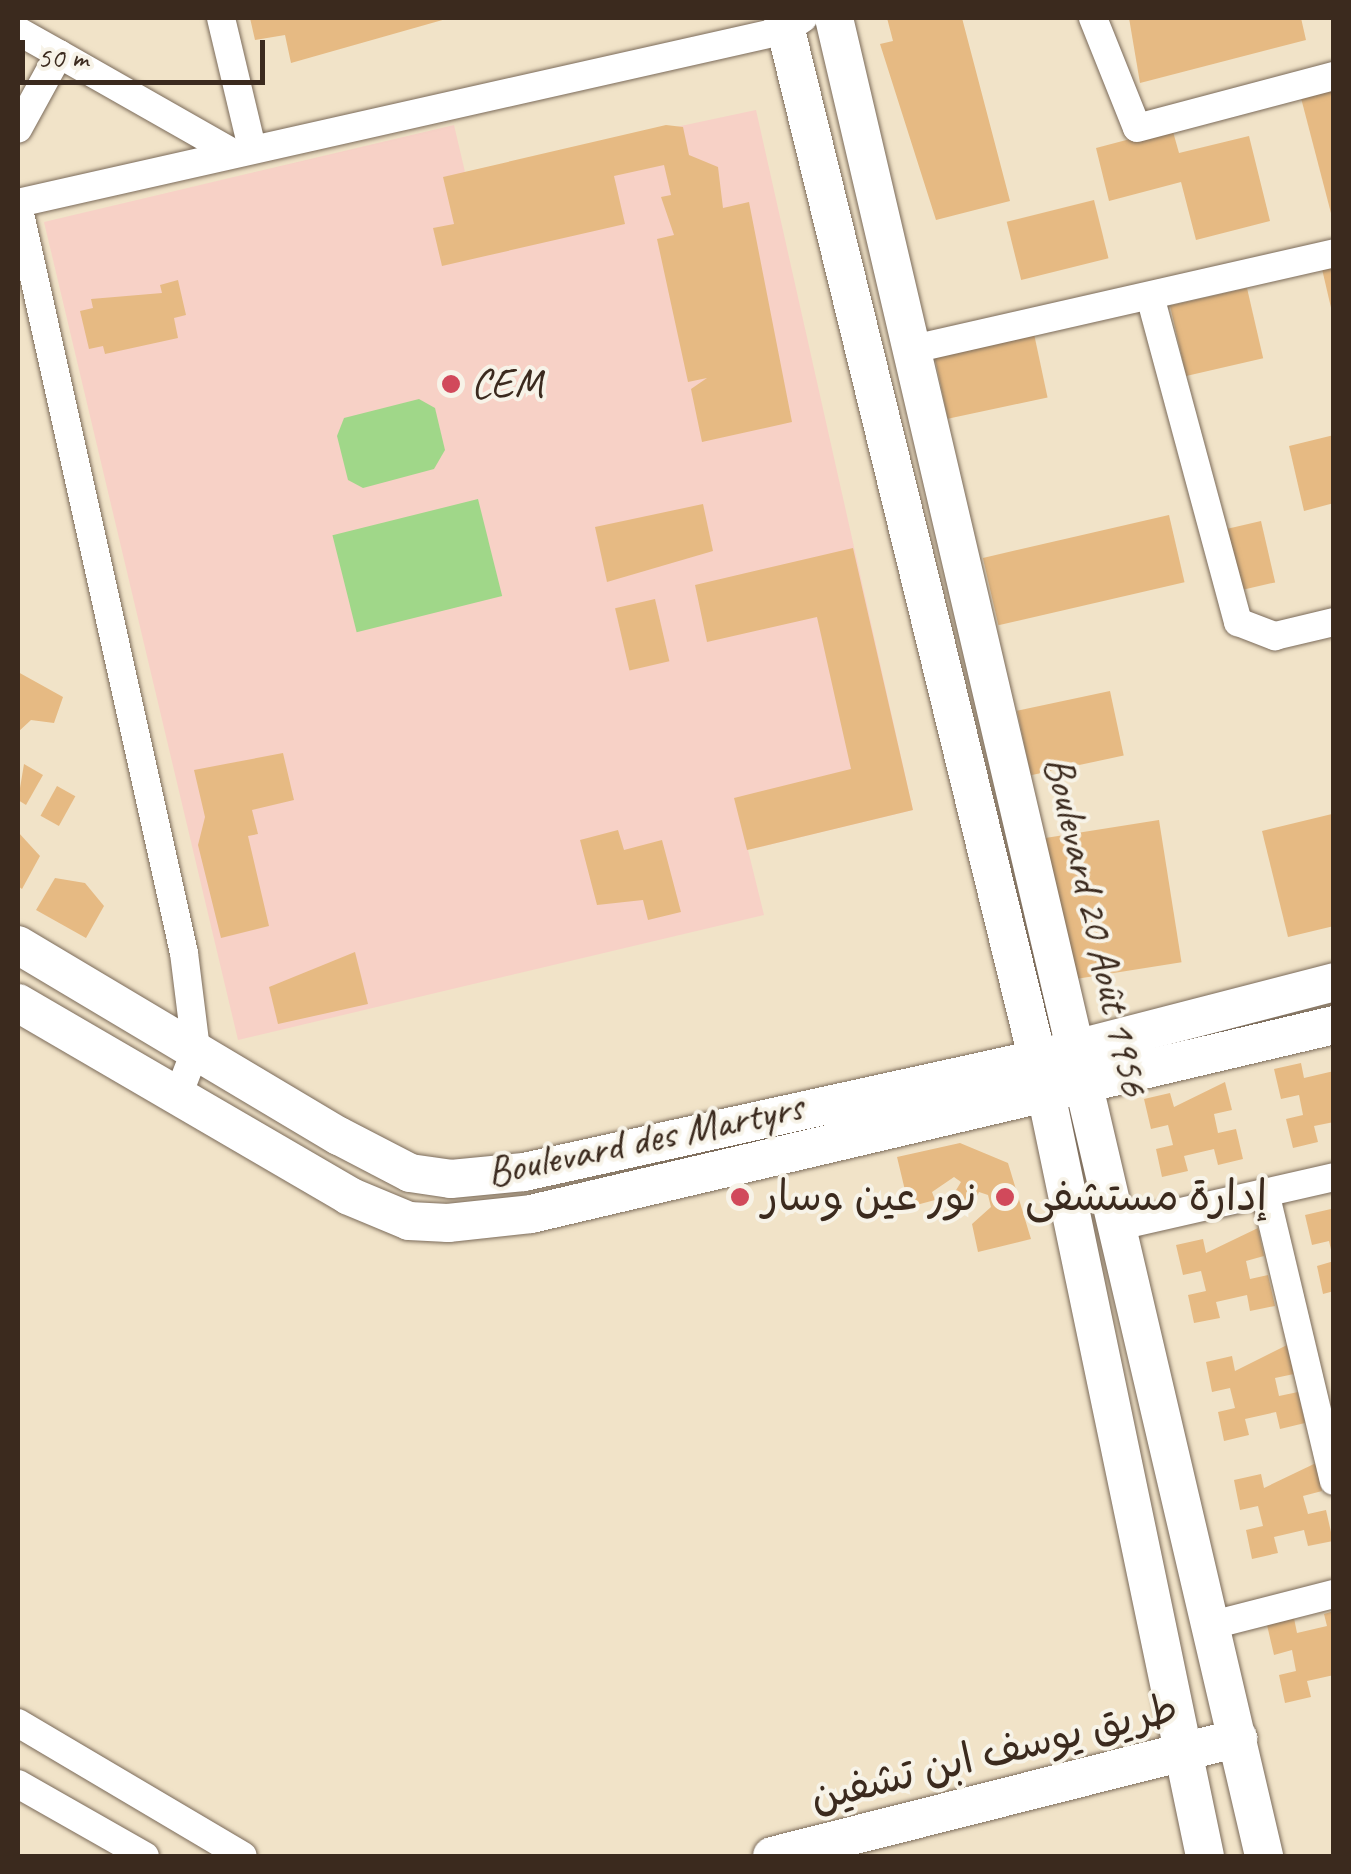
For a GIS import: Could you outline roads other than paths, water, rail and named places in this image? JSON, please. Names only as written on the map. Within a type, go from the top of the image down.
[{"type":"street","points":[[222,18],[240,147]]},
{"type":"street","name":"Boulevard 20 Août 1956","points":[[834,18],[1080,1048],[1264,1856]]},
{"type":"street","points":[[1093,18],[1137,128],[1334,76]]},
{"type":"street","points":[[177,1098],[196,1049],[157,822],[18,204],[240,147],[791,22]]},
{"type":"street","name":"Boulevard 20 Août 1956","points":[[791,22],[1047,1098],[1181,1752],[1206,1856]]},
{"type":"street","points":[[18,31],[240,147]]},
{"type":"street","points":[[18,130],[59,54]]},
{"type":"street","points":[[913,348],[1334,253]]},
{"type":"street","points":[[1150,296],[1238,622],[1275,636],[1334,622]]},
{"type":"street","points":[[18,944],[196,1049]]},
{"type":"street","name":"Boulevard des Martyrs","points":[[196,1049],[391,1163],[451,1179],[524,1172],[1036,1059],[1334,982]]},
{"type":"street","name":"Boulevard des Martyrs","points":[[18,1003],[349,1196],[408,1221],[448,1223],[530,1214],[1047,1098],[1334,1025]]},
{"type":"street","points":[[1119,1226],[1334,1176]]},
{"type":"street","points":[[1265,1192],[1334,1481]]},
{"type":"street","points":[[1212,1624],[1334,1594]]},
{"type":"street","points":[[18,1723],[242,1856]]},
{"type":"street","name":"طريق يوسف ابن تشفين","points":[[772,1856],[1238,1738]]},
{"type":"street","points":[[18,1784],[146,1856]]},
{"type":"place","name":"CEM","points":[[451,384]]},
{"type":"place","name":"نور عين وسار","points":[[740,1197]]},
{"type":"place","name":"إدارة مستشفى","points":[[1005,1197]]}]
